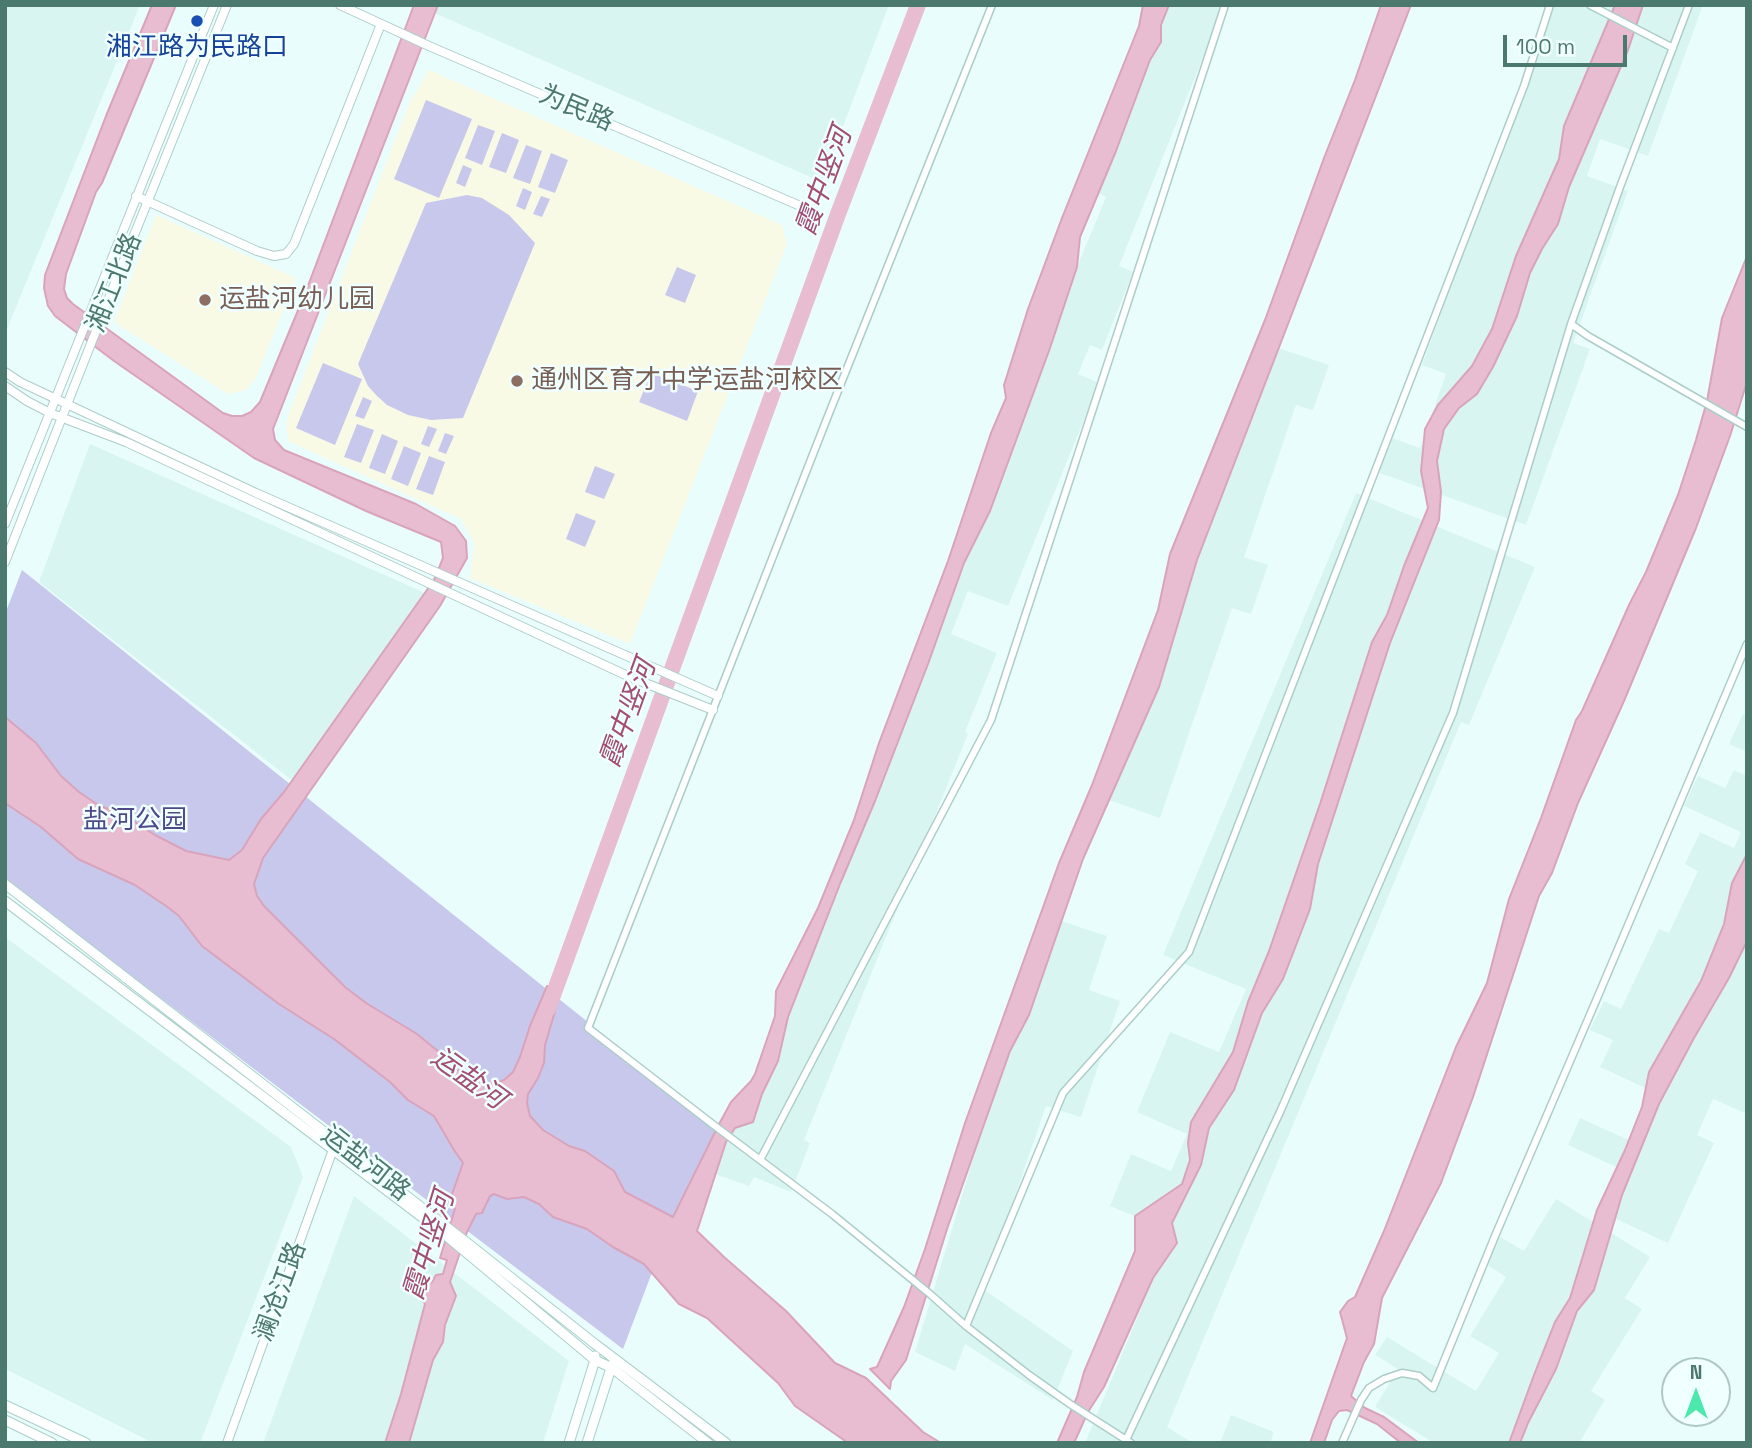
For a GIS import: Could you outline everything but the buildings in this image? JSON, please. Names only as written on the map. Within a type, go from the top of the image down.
[{"type":"main road","name":"运盐河路","points":[[5,884],[334,1145]]},
{"type":"main road","name":"运盐河路","points":[[5,901],[444,1229],[595,1360],[612,1368],[708,1443]]},
{"type":"main road","name":"运盐河路","points":[[468,1249],[726,1443]]},
{"type":"main road","points":[[569,1443],[595,1360],[595,1344]]},
{"type":"main road","points":[[587,1443],[612,1368],[612,1356]]},
{"type":"main road","points":[[5,1405],[86,1443]]},
{"type":"main road","points":[[5,1420],[52,1443]]},
{"type":"street","name":"湘江北路","points":[[5,524],[214,5]]},
{"type":"street","name":"湘江北路","points":[[5,562],[227,5]]},
{"type":"street","name":"为民路","points":[[340,5],[812,211]]},
{"type":"street","points":[[992,5],[588,1028],[832,1214],[965,1326],[1070,1404],[1129,1441],[1258,1160],[1448,724],[1571,324],[1689,5]]},
{"type":"street","points":[[760,1160],[991,720],[1225,5]]},
{"type":"street","points":[[965,1326],[1063,1093],[1189,952],[1524,86],[1550,5]]},
{"type":"street","points":[[1590,5],[1673,48]]},
{"type":"street","points":[[136,196],[257,251],[274,256],[286,254],[294,244],[381,24]]},
{"type":"street","points":[[1571,324],[1743,425]]},
{"type":"street","points":[[5,372],[20,382],[256,494],[718,695]]},
{"type":"street","points":[[5,386],[50,412],[193,472],[630,677],[713,710]]},
{"type":"street","points":[[1342,1443],[1369,1388],[1402,1373],[1419,1376],[1433,1388],[1747,643]]},
{"type":"street","name":"澜沧江路","points":[[226,1443],[334,1145]]},
{"type":"shaded area","points":[[5,5],[140,5],[5,334]]},
{"type":"shaded area","points":[[416,5],[889,5],[822,182]]},
{"type":"shaded area","points":[[1169,5],[1224,5],[1119,266],[1133,272],[1102,350],[1090,345],[1078,374],[1099,383],[1008,606],[968,591],[951,634],[997,653],[965,732],[968,734],[804,1140],[810,1143],[791,1192],[754,1177],[749,1186],[715,1174],[731,1133],[741,1125],[749,1124],[756,1117],[762,1094],[778,1061],[788,1017],[875,801],[964,563],[990,511],[1077,267],[1106,197],[1095,191]]},
{"type":"shaded area","points":[[1553,5],[1703,5],[1648,156],[1600,139],[1587,176],[1628,191],[1573,343],[1590,349],[1526,525],[1377,472],[1389,437],[1420,448],[1446,374],[1422,365]]},
{"type":"shaded area","name":"通州区育才中学运盐河校区","points":[[429,70],[782,225],[787,244],[630,644],[470,578],[475,544],[461,519],[288,441],[286,422],[409,104]]},
{"type":"shaded area","name":"运盐河幼儿园","points":[[156,215],[296,278],[256,378],[246,390],[228,394],[114,322]]},
{"type":"shaded area","points":[[1261,342],[1329,365],[1313,410],[1296,405],[1244,557],[1268,565],[1251,614],[1232,608],[1160,818],[1103,798]]},
{"type":"shaded area","points":[[90,444],[425,593],[294,782],[39,582]]},
{"type":"shaded area","points":[[1356,493],[1535,567],[1469,725],[1461,722],[1167,1427],[1193,1443],[1085,1443],[1173,1232],[1110,1206],[1131,1154],[1171,1171],[1187,1134],[1137,1112],[1170,1032],[1219,1052],[1246,989],[1163,955]]},
{"type":"shaded area","points":[[1743,714],[1747,716],[1747,752],[1729,744]]},
{"type":"shaded area","points":[[1734,770],[1747,776],[1747,1114],[1713,1099],[1697,1135],[1714,1143],[1668,1243],[1605,1214],[1625,1171],[1568,1145],[1580,1118],[1633,1142],[1656,1093],[1600,1067],[1613,1040],[1590,1030],[1604,1001],[1621,1009],[1659,929],[1669,933],[1698,871],[1685,864],[1700,832],[1734,848],[1741,832],[1684,806],[1698,776],[1725,788]]},
{"type":"shaded area","points":[[1046,916],[1107,936],[1089,990],[1120,1001],[1081,1117],[1046,1106],[983,1289],[1073,1351],[1053,1400],[965,1344],[955,1371],[915,1352]]},
{"type":"shaded area","points":[[5,937],[291,1147],[303,1177],[200,1443],[153,1443],[5,1369]]},
{"type":"shaded area","points":[[354,1196],[569,1361],[543,1443],[263,1443]]},
{"type":"shaded area","points":[[1556,1199],[1650,1257],[1625,1298],[1642,1309],[1591,1391],[1605,1400],[1579,1443],[1434,1443],[1375,1407],[1398,1369],[1375,1355],[1387,1337],[1476,1391],[1499,1353],[1470,1336],[1506,1277],[1481,1261],[1497,1235],[1524,1251]]},
{"type":"shaded area","points":[[1231,1415],[1274,1432],[1270,1443],[1220,1443]]},
{"type":"green space","points":[[426,100],[472,119],[439,198],[394,179]]},
{"type":"green space","points":[[478,125],[495,131],[482,165],[465,158]]},
{"type":"green space","points":[[502,133],[519,140],[506,173],[489,167]]},
{"type":"green space","points":[[526,145],[542,151],[530,184],[513,178]]},
{"type":"green space","points":[[551,153],[568,160],[555,193],[538,187]]},
{"type":"green space","points":[[463,165],[472,169],[465,187],[456,183]]},
{"type":"green space","points":[[523,188],[532,192],[525,210],[516,206]]},
{"type":"green space","points":[[467,195],[482,198],[509,215],[535,243],[463,418],[431,420],[408,415],[387,405],[368,386],[358,364],[426,203]]},
{"type":"green space","points":[[541,196],[550,199],[542,217],[533,214]]},
{"type":"green space","points":[[677,267],[696,275],[685,303],[665,295]]},
{"type":"green space","points":[[323,363],[362,379],[335,445],[296,428]]},
{"type":"green space","points":[[651,373],[698,391],[687,421],[639,402]]},
{"type":"green space","points":[[363,397],[372,401],[364,419],[355,416]]},
{"type":"green space","points":[[357,424],[374,430],[361,463],[344,457]]},
{"type":"green space","points":[[428,426],[437,429],[429,447],[421,444]]},
{"type":"green space","points":[[445,433],[454,436],[446,454],[438,451]]},
{"type":"green space","points":[[382,434],[398,441],[385,474],[369,468]]},
{"type":"green space","points":[[404,446],[421,453],[408,486],[391,479]]},
{"type":"green space","points":[[429,456],[445,462],[433,495],[416,489]]},
{"type":"green space","points":[[595,466],[615,474],[604,499],[585,492]]},
{"type":"green space","points":[[576,513],[596,521],[585,547],[566,539]]},
{"type":"green space","name":"盐河公园","points":[[22,570],[718,1126],[673,1217],[623,1349],[5,880],[5,614]]},
{"type":"water","name":"运盐河","points":[[152,5],[176,5],[96,192],[66,274],[64,289],[73,304],[223,413],[242,416],[251,412],[260,402],[306,291],[414,5],[438,5],[273,429],[275,440],[284,450],[416,504],[455,526],[466,541],[467,558],[440,606],[263,858],[254,884],[257,896],[264,906],[345,987],[417,1034],[456,1069],[482,1081],[494,1084],[513,1072],[547,986],[561,991],[545,1045],[544,1063],[528,1094],[530,1116],[543,1130],[569,1146],[585,1151],[614,1171],[625,1192],[673,1217],[731,1102],[755,1074],[775,1016],[776,991],[818,908],[854,820],[879,743],[1006,398],[1004,385],[1028,309],[1139,26],[1143,5],[1169,5],[1161,25],[1161,42],[1150,60],[1080,237],[1077,267],[990,511],[964,563],[875,801],[788,1017],[778,1061],[762,1094],[753,1122],[735,1128],[726,1142],[697,1231],[786,1311],[835,1363],[866,1378],[923,1432],[941,1443],[848,1443],[795,1406],[778,1383],[707,1318],[679,1304],[644,1264],[587,1229],[553,1217],[539,1204],[524,1197],[507,1199],[494,1194],[490,1196],[482,1213],[476,1214],[467,1232],[450,1282],[456,1296],[445,1325],[443,1342],[433,1360],[409,1443],[385,1443],[425,1304],[421,1297],[423,1283],[432,1282],[436,1275],[443,1274],[447,1260],[440,1258],[455,1209],[449,1203],[463,1163],[434,1116],[408,1100],[390,1082],[334,1039],[279,1004],[202,946],[179,916],[169,908],[135,885],[78,859],[41,827],[5,803],[5,717],[36,743],[61,776],[98,805],[124,815],[186,851],[229,860],[242,850],[261,819],[284,792],[434,580],[443,558],[441,542],[366,511],[254,458],[114,361],[55,316],[48,306],[44,288],[45,275]]},
{"type":"water","points":[[1381,5],[1411,5],[1197,560],[1159,687],[1083,859],[1029,1015],[1010,1051],[947,1229],[906,1360],[891,1381],[890,1389],[870,1369],[877,1367],[904,1307],[965,1123],[1059,863],[1092,785],[1158,610],[1170,554],[1265,320]]},
{"type":"water","points":[[1615,5],[1643,5],[1628,50],[1569,187],[1558,224],[1530,273],[1517,316],[1477,394],[1459,408],[1444,429],[1437,461],[1441,492],[1439,520],[1390,643],[1318,864],[1310,909],[1283,979],[1262,1013],[1234,1090],[1209,1128],[1201,1165],[1172,1223],[1177,1243],[1153,1278],[1104,1387],[1088,1412],[1074,1443],[1057,1443],[1135,1251],[1135,1216],[1182,1184],[1190,1160],[1188,1143],[1191,1122],[1233,1052],[1248,1002],[1269,951],[1320,804],[1372,642],[1387,615],[1428,508],[1421,471],[1425,429],[1438,405],[1472,366],[1492,329],[1516,256],[1559,159],[1564,126]]},
{"type":"water","points":[[1747,256],[1747,382],[1730,436],[1696,528],[1578,803],[1552,873],[1539,896],[1473,1097],[1441,1183],[1382,1298],[1374,1344],[1351,1396],[1419,1443],[1401,1443],[1377,1424],[1347,1410],[1339,1411],[1332,1420],[1324,1443],[1310,1443],[1347,1338],[1340,1312],[1348,1301],[1355,1297],[1384,1231],[1456,1047],[1487,983],[1509,899],[1576,720],[1646,572],[1678,495],[1707,401],[1722,318]]},
{"type":"water","points":[[1747,854],[1747,941],[1659,1104],[1622,1195],[1594,1290],[1577,1311],[1556,1369],[1520,1443],[1509,1443],[1555,1322],[1570,1298],[1597,1210],[1642,1107],[1649,1072],[1701,981],[1724,924],[1732,883]]},
{"type":"waterway","name":"霞中竖河","points":[[548,1009],[838,214],[918,5]]},
{"type":"place","name":"湘江路为民路口","points":[[197,21]]},
{"type":"place","name":"运盐河幼儿园","points":[[205,300]]},
{"type":"place","name":"通州区育才中学运盐河校区","points":[[517,381]]}]
